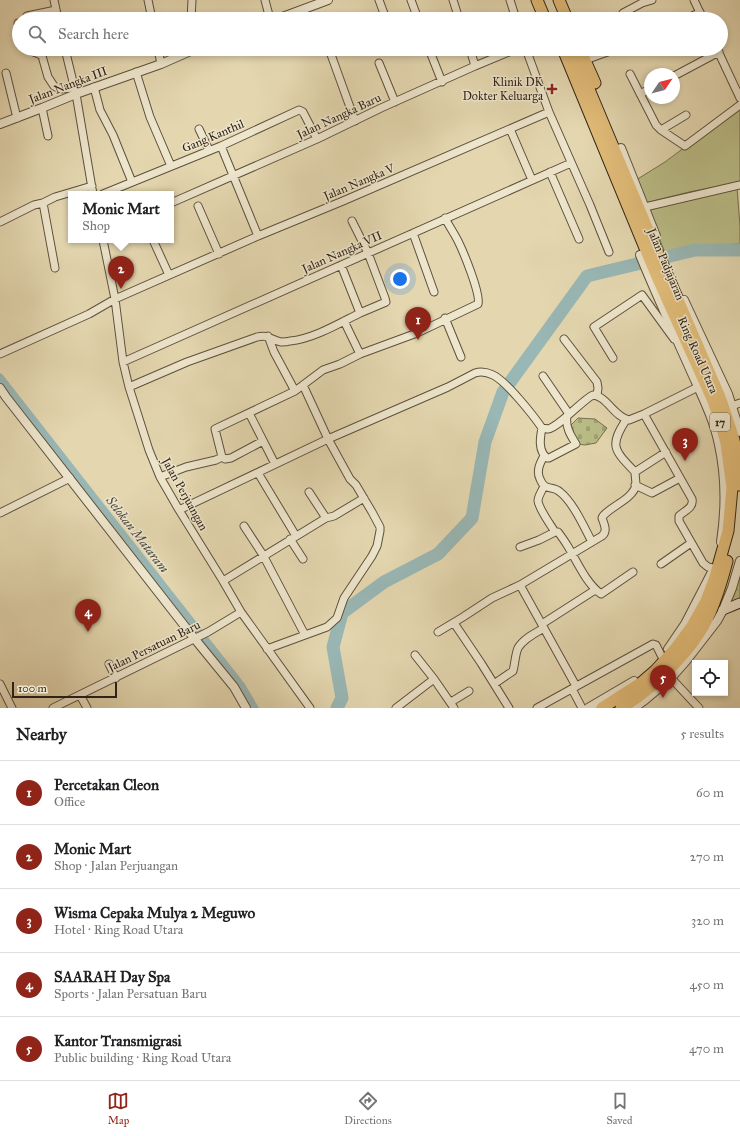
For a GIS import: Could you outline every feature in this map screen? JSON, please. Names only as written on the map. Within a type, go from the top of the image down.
[{"type":"highway","points":[[558,0],[564,12]]},
{"type":"highway","points":[[543,2],[544,12]]},
{"type":"highway","points":[[543,2],[548,12]]},
{"type":"highway","points":[[543,2],[552,12]]},
{"type":"highway","points":[[560,56],[626,215],[651,251]]},
{"type":"highway","name":"Jalan Padjajaran","points":[[566,56],[651,251],[713,401],[726,443],[732,488],[728,531],[715,577],[706,601],[692,626],[675,649],[642,683],[602,708]]},
{"type":"highway","name":"Jalan Padjajaran","points":[[575,56],[618,149],[651,251]]},
{"type":"highway","points":[[583,56],[618,149]]},
{"type":"highway","name":"Jalan Padjajaran","points":[[620,708],[660,678],[682,655],[700,632],[713,606],[722,582],[735,531],[739,487],[734,440],[701,344],[661,276]]},
{"type":"main road","points":[[723,610],[740,603]]},
{"type":"street","points":[[46,12],[56,10],[54,0]]},
{"type":"street","points":[[148,0],[151,12]]},
{"type":"street","points":[[191,12],[192,0]]},
{"type":"street","points":[[265,0],[268,12]]},
{"type":"street","points":[[379,0],[383,12]]},
{"type":"street","points":[[411,0],[415,12]]},
{"type":"street","points":[[453,0],[457,12]]},
{"type":"street","points":[[510,0],[514,12]]},
{"type":"street","points":[[625,12],[642,3],[652,0]]},
{"type":"street","points":[[694,0],[700,12]]},
{"type":"street","points":[[294,12],[322,1]]},
{"type":"street","points":[[42,56],[48,77],[54,86],[60,89],[75,91]]},
{"type":"street","points":[[67,56],[75,91],[93,191]]},
{"type":"street","points":[[159,56],[161,64]]},
{"type":"street","name":"Jalan Nangka III","points":[[0,124],[42,108],[75,91],[94,87],[161,64],[179,56]]},
{"type":"street","points":[[332,56],[355,120]]},
{"type":"street","points":[[432,56],[442,82]]},
{"type":"street","points":[[472,56],[475,66]]},
{"type":"street","name":"Jalan Nangka Baru","points":[[174,202],[317,139],[355,120],[499,56]]},
{"type":"street","points":[[529,56],[549,112],[593,211],[609,252]]},
{"type":"street","points":[[585,60],[596,56]]},
{"type":"street","points":[[680,73],[709,56]]},
{"type":"street","points":[[720,56],[740,98]]},
{"type":"street","points":[[379,64],[395,102]]},
{"type":"street","points":[[136,72],[150,117],[171,166]]},
{"type":"street","points":[[6,73],[17,118]]},
{"type":"street","points":[[630,74],[656,125],[685,146],[740,106]]},
{"type":"street","points":[[94,87],[100,110],[113,135],[132,182]]},
{"type":"street","points":[[640,94],[644,92]]},
{"type":"street","points":[[42,108],[48,136]]},
{"type":"street","name":"Gang Kanthil","points":[[110,191],[221,146],[299,110],[303,112],[317,139]]},
{"type":"street","name":"Jalan Nangka V","points":[[0,354],[89,314],[115,299],[169,275],[549,112]]},
{"type":"street","points":[[661,130],[686,115]]},
{"type":"street","points":[[510,128],[532,180]]},
{"type":"street","points":[[198,129],[209,150]]},
{"type":"street","points":[[221,146],[258,236]]},
{"type":"street","points":[[618,149],[645,207],[651,251]]},
{"type":"street","name":"Jalan Nangka VII","points":[[123,362],[571,163]]},
{"type":"street","points":[[550,172],[579,239]]},
{"type":"street","points":[[645,207],[740,185]]},
{"type":"street","points":[[75,191],[92,186]]},
{"type":"street","points":[[0,222],[29,207],[68,193]]},
{"type":"street","points":[[43,203],[55,268]]},
{"type":"street","points":[[198,206],[219,254]]},
{"type":"street","points":[[222,457],[215,429],[295,391],[323,370],[340,364],[360,354],[417,333],[479,302],[479,296],[458,241],[445,218]]},
{"type":"street","points":[[129,387],[187,362],[257,337],[268,336],[280,342],[301,340],[385,303],[386,302],[368,253],[352,221]]},
{"type":"street","points":[[413,233],[434,292]]},
{"type":"street","name":"Jalan Perjuangan","points":[[104,243],[115,299],[123,362],[129,387],[149,450],[160,477],[241,612],[310,708]]},
{"type":"street","points":[[154,243],[169,275]]},
{"type":"street","points":[[341,265],[360,313]]},
{"type":"street","name":"Ring Road Utara","points":[[588,708],[639,678],[662,657],[672,645],[685,624],[714,568],[723,526],[725,482],[716,430],[681,350],[661,276]]},
{"type":"street","points":[[613,358],[594,327],[642,295],[681,350]]},
{"type":"street","points":[[445,318],[461,357]]},
{"type":"street","points":[[344,321],[360,354]]},
{"type":"street","points":[[268,336],[274,352],[295,391]]},
{"type":"street","points":[[564,339],[597,382],[597,396]]},
{"type":"street","name":"Ring Road Utara","points":[[701,344],[728,394],[736,404],[740,432]]},
{"type":"street","points":[[179,510],[328,439],[479,372],[486,372],[494,375],[501,381],[515,395],[542,428],[548,429],[552,427],[593,395],[597,396],[626,420]]},
{"type":"street","points":[[543,376],[568,415]]},
{"type":"street","points":[[267,649],[327,627],[337,618],[344,598],[377,546],[380,527],[356,484],[350,478],[328,439],[303,385]]},
{"type":"street","points":[[0,388],[197,637],[234,687],[246,708]]},
{"type":"street","points":[[438,632],[492,598],[520,585],[602,536],[605,532],[602,518],[604,514],[631,493],[636,485],[635,472],[621,457],[616,449],[615,444],[618,432],[626,420],[644,414],[698,388]]},
{"type":"street","points":[[250,413],[275,464]]},
{"type":"street","points":[[644,414],[693,502],[692,506],[680,514],[678,518],[679,521],[703,563],[708,567],[714,568]]},
{"type":"street","points":[[542,428],[539,440],[540,446],[544,456],[549,458],[576,444],[568,429],[566,420],[568,415]]},
{"type":"street","points":[[160,477],[186,467],[216,460],[222,457],[227,459],[263,441]]},
{"type":"street","points":[[635,472],[666,452]]},
{"type":"street","points":[[544,456],[539,465],[538,472],[540,479],[544,486],[560,491],[566,498],[592,542]]},
{"type":"street","points":[[258,473],[303,559]]},
{"type":"street","points":[[0,513],[70,478]]},
{"type":"street","points":[[636,485],[652,493],[680,478]]},
{"type":"street","points":[[544,486],[538,501],[542,510],[555,532],[558,532],[573,553],[596,590],[601,594],[633,572]]},
{"type":"street","points":[[309,492],[326,518]]},
{"type":"street","points":[[223,581],[326,518],[334,516],[364,498]]},
{"type":"street","points":[[244,526],[264,555],[305,635]]},
{"type":"street","points":[[520,546],[539,540],[555,532]]},
{"type":"street","points":[[661,564],[691,543]]},
{"type":"street","points":[[634,708],[671,678],[717,621],[732,588],[740,561]]},
{"type":"street","points":[[520,585],[574,687],[582,708]]},
{"type":"street","points":[[494,684],[513,671],[520,645],[543,626],[596,590]]},
{"type":"street","name":"Jalan Persatuan Baru","points":[[53,708],[62,706],[80,695],[208,632],[241,612]]},
{"type":"street","points":[[454,623],[509,708]]},
{"type":"street","points":[[537,708],[653,644],[656,645],[662,657]]},
{"type":"street","points":[[415,654],[452,705],[469,691]]},
{"type":"street","points":[[109,664],[116,678]]},
{"type":"street","points":[[671,678],[699,708]]},
{"type":"street","points":[[396,708],[434,679]]},
{"type":"street","points":[[0,684],[12,708]]},
{"type":"street","points":[[80,695],[87,708]]},
{"type":"green space","points":[[740,106],[740,182],[689,192],[645,203],[636,180],[665,162]]},
{"type":"green space","points":[[737,188],[740,244],[696,246],[666,255],[647,208]]},
{"type":"green space","points":[[578,418],[595,419],[607,428],[596,443],[585,445],[577,444],[568,428]]},
{"type":"green space","points":[[740,563],[740,602],[727,606]]},
{"type":"waterway","points":[[337,708],[342,698],[333,647],[342,613],[384,582],[438,554],[472,518],[485,442],[503,392],[587,276],[695,250],[740,250]]},
{"type":"waterway","name":"Selokan Mataram","points":[[0,377],[242,686],[255,708]]},
{"type":"place","name":"Klinik DK Dokter Keluarga","points":[[552,89]]},
{"type":"place","name":"Monic Mart","points":[[121,289]]},
{"type":"place","name":"Percetakan Cleon","points":[[418,340]]},
{"type":"place","name":"Wisma Cepaka Mulya 2 Meguwo","points":[[685,461]]},
{"type":"place","name":"SAARAH Day Spa","points":[[88,632]]},
{"type":"place","name":"Kantor Transmigrasi","points":[[663,698]]}]
